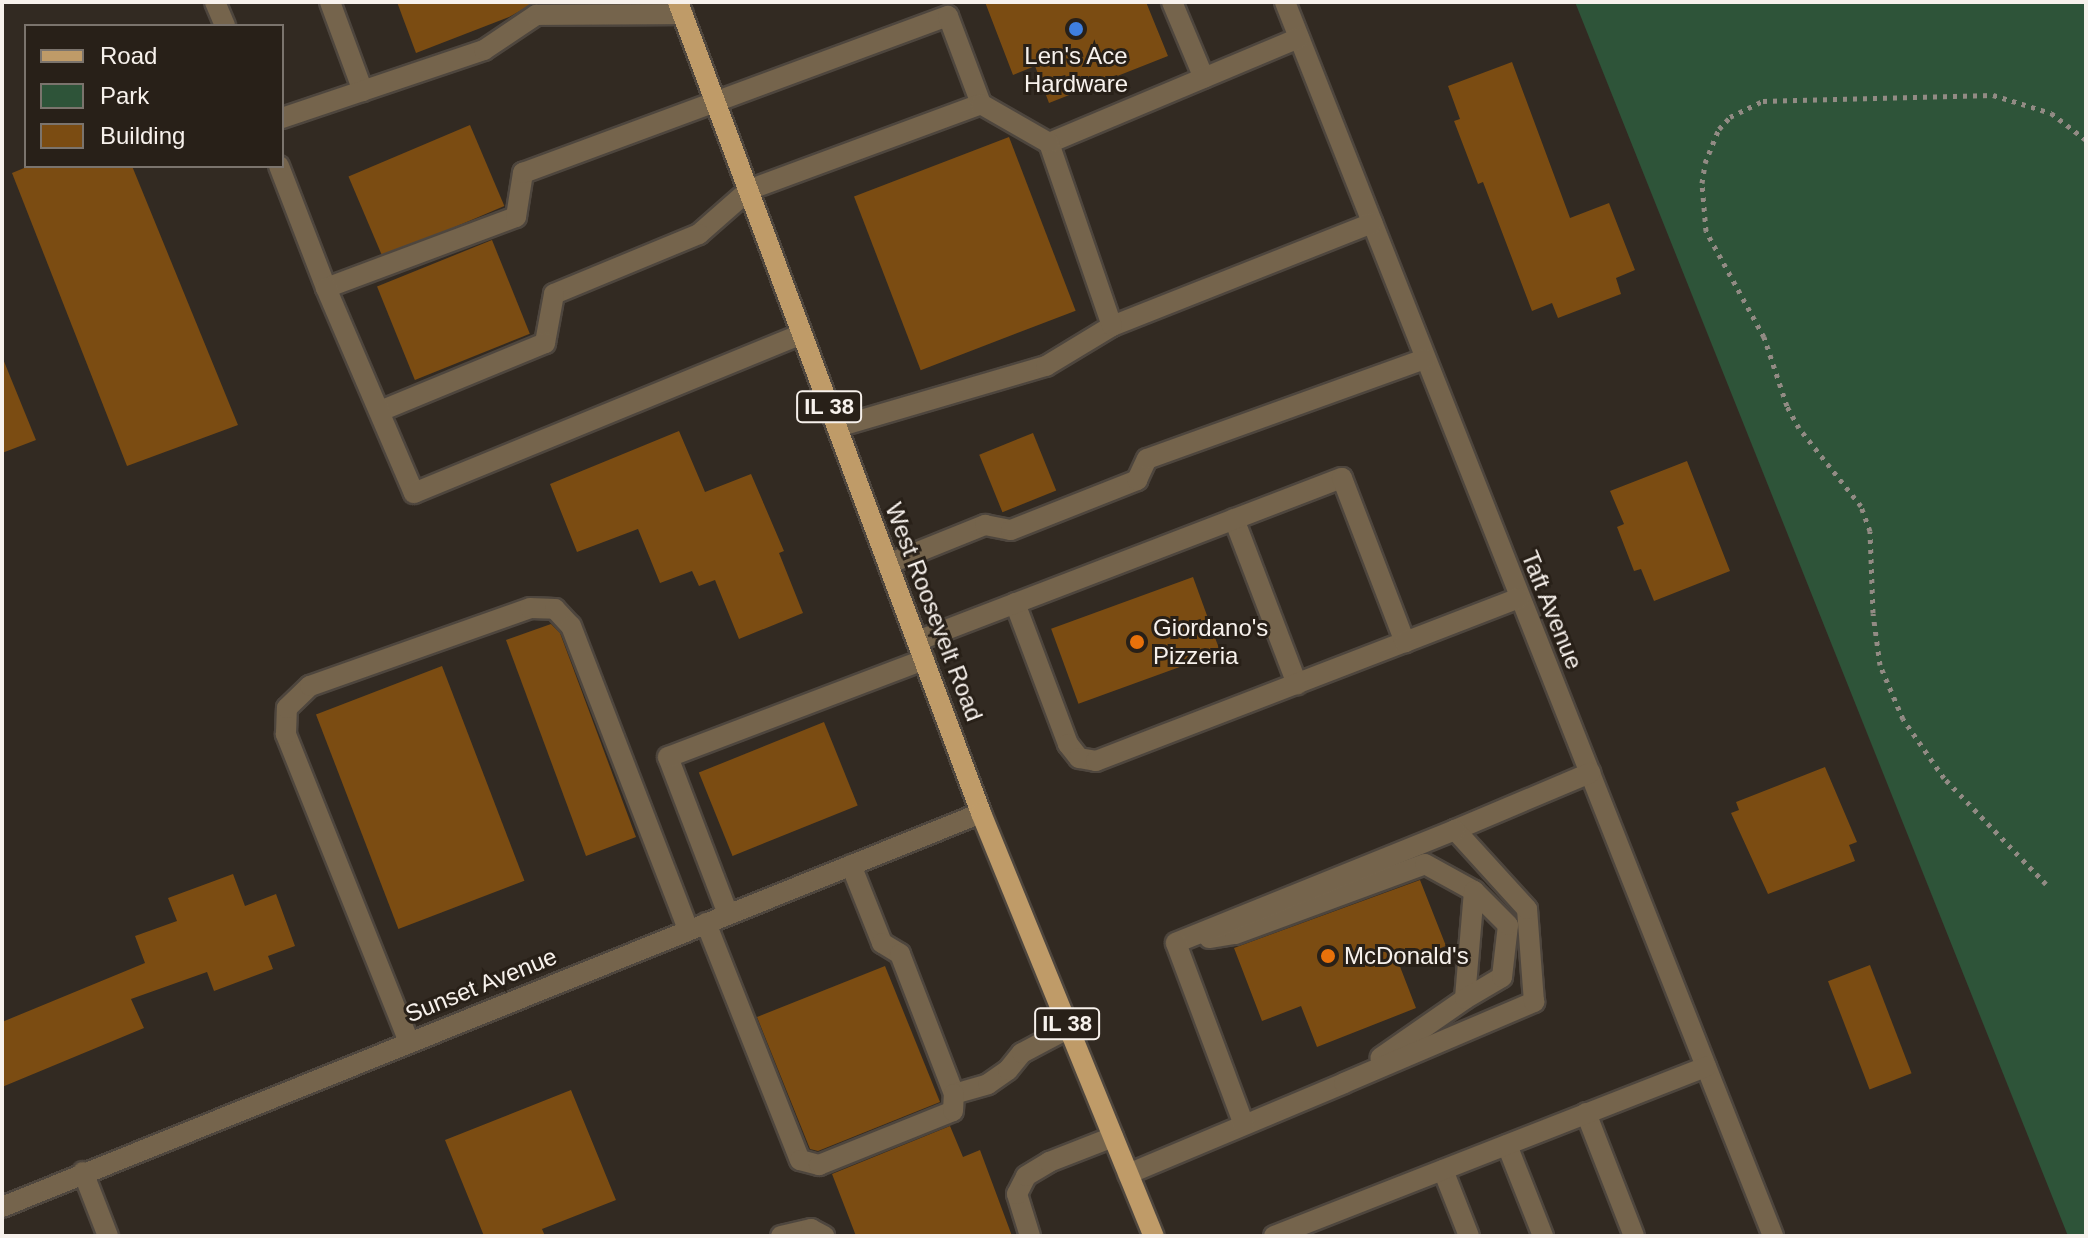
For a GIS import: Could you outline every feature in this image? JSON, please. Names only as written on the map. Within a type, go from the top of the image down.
[{"type":"main road","name":"West Roosevelt Road","points":[[681,6],[981,813],[1154,1236]]},
{"type":"street","points":[[215,2],[224,24]]},
{"type":"street","points":[[330,2],[363,91]]},
{"type":"street","points":[[1172,2],[1204,78]]},
{"type":"street","name":"Taft Avenue","points":[[1285,2],[1773,1236]]},
{"type":"street","points":[[284,117],[484,50],[526,11],[536,15],[681,6]]},
{"type":"street","points":[[326,288],[516,217],[523,173],[948,16],[981,104],[1049,143],[1112,326]]},
{"type":"street","points":[[1049,143],[1299,38]]},
{"type":"street","points":[[380,411],[545,343],[554,294],[699,234],[749,190],[981,104]]},
{"type":"street","points":[[280,168],[326,288],[414,493],[802,334]]},
{"type":"street","points":[[837,427],[1046,366],[1112,326],[1372,223]]},
{"type":"street","points":[[888,564],[985,525],[1011,530],[1137,480],[1147,459],[1425,359]]},
{"type":"street","points":[[728,914],[668,757],[920,650],[1015,603],[1342,478],[1405,642]]},
{"type":"street","points":[[1234,519],[1297,684]]},
{"type":"street","points":[[1015,603],[1068,744],[1079,758],[1096,761],[1519,598]]},
{"type":"street","points":[[409,1042],[286,734],[287,708],[310,686],[530,608],[555,609],[571,626],[697,927],[800,1160],[819,1165],[953,1111],[954,1094],[900,954],[882,943],[851,865]]},
{"type":"street","points":[[1176,943],[1590,773]]},
{"type":"street","name":"Sunset Avenue","points":[[2,1207],[981,813]]},
{"type":"street","points":[[1128,1174],[1534,1002],[1527,909],[1455,830]]},
{"type":"street","points":[[1176,943],[1235,934],[1425,864],[1474,891],[1508,925],[1502,977],[1344,1083]]},
{"type":"street","points":[[1465,999],[1474,891]]},
{"type":"street","points":[[1176,943],[1244,1125]]},
{"type":"street","points":[[954,1094],[988,1084],[1008,1070],[1022,1053],[1069,1028]]},
{"type":"street","points":[[1274,1236],[1706,1067]]},
{"type":"street","points":[[1586,1113],[1634,1236]]},
{"type":"street","points":[[1030,1236],[1017,1194],[1026,1176],[1049,1162],[1113,1137]]},
{"type":"street","points":[[1507,1145],[1543,1236]]},
{"type":"street","points":[[1443,1170],[1469,1236]]},
{"type":"street","points":[[83,1172],[108,1236]]},
{"type":"street","points":[[781,1236],[811,1229],[824,1236]]},
{"type":"path","points":[[2046,884],[1944,778],[1921,750],[1896,706],[1880,665],[1875,641],[1870,531],[1861,506],[1799,428],[1787,406],[1764,337],[1706,231],[1702,183],[1705,163],[1719,129],[1730,117],[1763,101],[2010,97],[2051,113],[2086,140]]},
{"type":"green space","points":[[1575,2],[2086,2],[2086,1236],[2068,1236]]},
{"type":"building","points":[[397,2],[536,2],[509,17],[416,53]]},
{"type":"building","name":"Len's Ace Hardware","points":[[985,2],[1146,2],[1168,56],[1049,103],[1035,66],[1013,75]]},
{"type":"building","points":[[1512,62],[1570,218],[1609,203],[1635,270],[1616,278],[1621,294],[1558,318],[1552,303],[1532,311],[1483,182],[1478,184],[1454,121],[1460,119],[1448,86]]},
{"type":"building","points":[[470,125],[504,206],[383,258],[348,177]]},
{"type":"building","points":[[1009,137],[1076,311],[921,370],[854,196]]},
{"type":"building","points":[[24,168],[133,168],[238,425],[127,466],[12,173]]},
{"type":"building","points":[[492,240],[530,334],[415,380],[377,286]]},
{"type":"building","points":[[2,360],[36,440],[2,453]]},
{"type":"building","points":[[679,431],[705,492],[751,474],[784,551],[779,553],[803,613],[739,639],[715,580],[699,586],[692,571],[660,583],[638,529],[577,552],[550,484]]},
{"type":"building","points":[[1033,433],[1056,490],[1002,512],[979,455]]},
{"type":"building","points":[[1687,461],[1730,571],[1654,601],[1641,569],[1634,571],[1617,527],[1624,524],[1610,491]]},
{"type":"building","name":"Giordano's Pizzeria","points":[[1193,577],[1220,652],[1078,704],[1051,629]]},
{"type":"building","points":[[551,624],[560,633],[636,837],[586,856],[506,640]]},
{"type":"building","points":[[442,666],[524,881],[398,929],[316,714]]},
{"type":"building","points":[[824,722],[858,805],[733,856],[699,773]]},
{"type":"building","points":[[1825,767],[1857,842],[1849,845],[1855,861],[1768,894],[1731,813],[1739,810],[1736,802]]},
{"type":"building","points":[[233,874],[245,906],[276,894],[295,946],[268,956],[273,969],[214,991],[207,972],[131,999],[144,1028],[2,1087],[2,1022],[145,963],[135,936],[177,921],[168,898]]},
{"type":"building","name":"McDonald's","points":[[1420,880],[1446,946],[1399,964],[1416,1008],[1317,1047],[1301,1006],[1262,1021],[1234,948]]},
{"type":"building","points":[[1870,965],[1912,1073],[1870,1089],[1828,981]]},
{"type":"building","points":[[885,966],[940,1102],[818,1151],[810,1149],[757,1017]]},
{"type":"building","points":[[571,1090],[616,1200],[542,1229],[545,1236],[484,1236],[445,1140]]},
{"type":"building","points":[[950,1126],[963,1157],[980,1150],[1012,1236],[856,1236],[832,1174]]},
{"type":"place","name":"Len's Ace Hardware","points":[[1076,29]]},
{"type":"place","name":"Giordano's Pizzeria","points":[[1137,642]]},
{"type":"place","name":"McDonald's","points":[[1328,956]]}]
